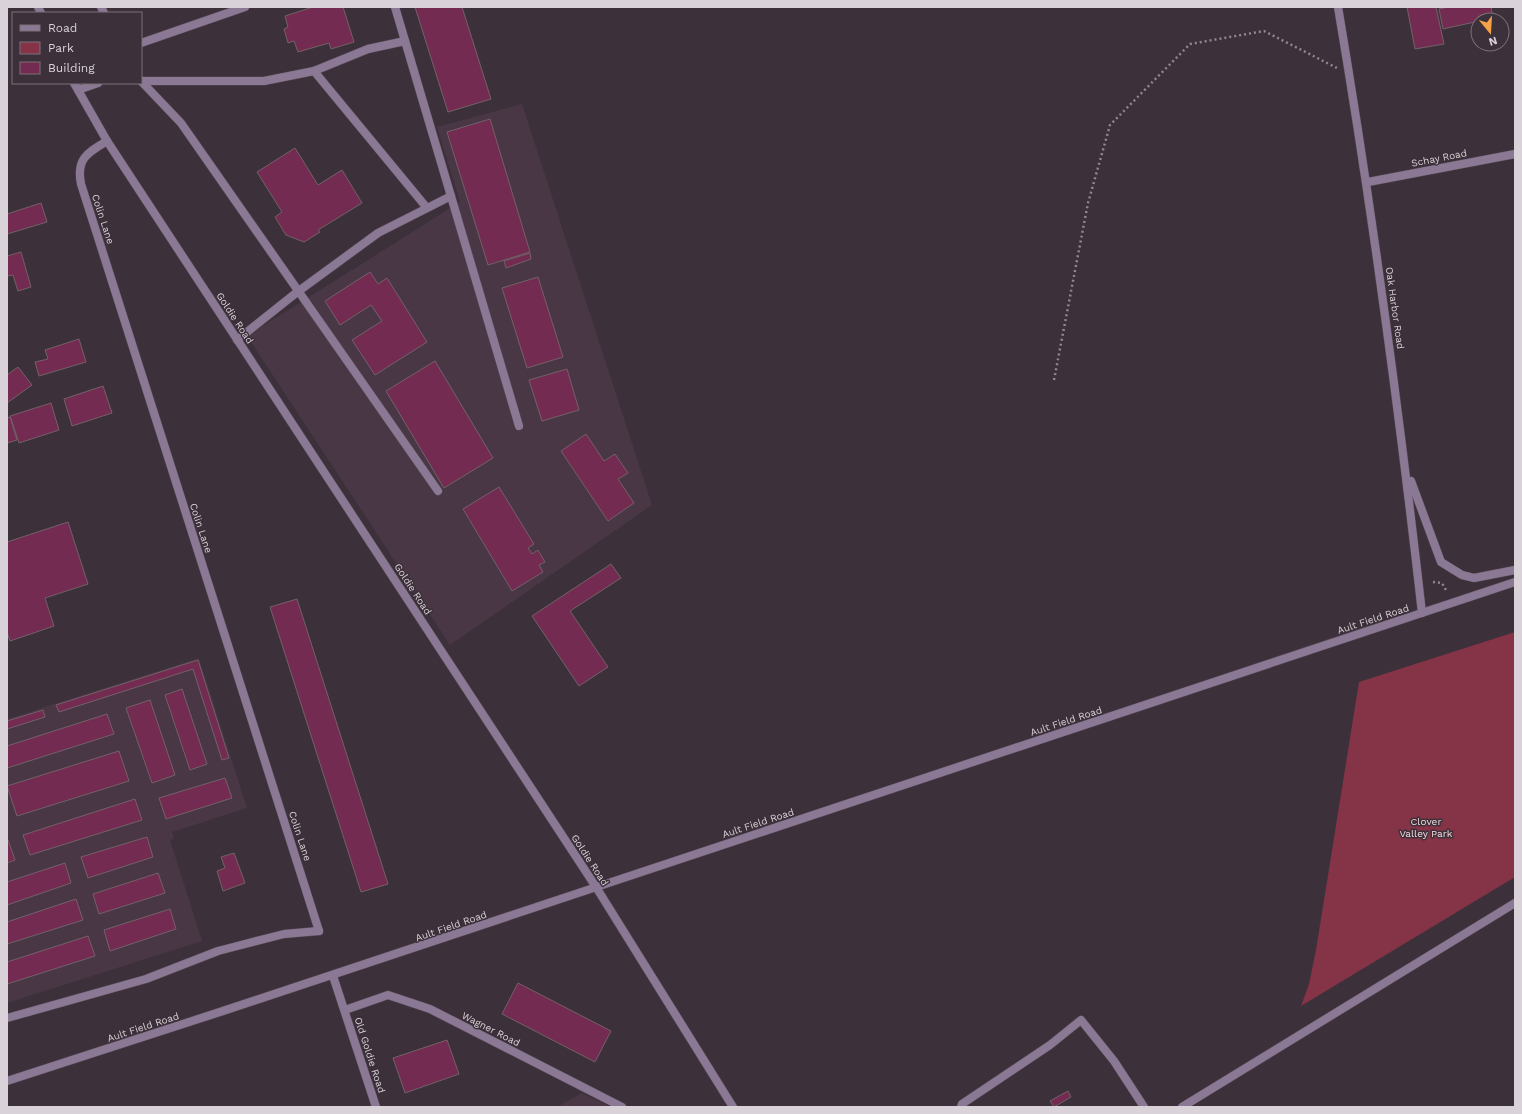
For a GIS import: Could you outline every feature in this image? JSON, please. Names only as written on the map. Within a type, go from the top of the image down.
[{"type":"street","points":[[142,43],[245,7]]},
{"type":"street","points":[[395,7],[519,426]]},
{"type":"street","name":"Oak Harbor Road","points":[[1338,7],[1368,182],[1407,468],[1422,613]]},
{"type":"street","points":[[142,81],[264,81],[314,71],[368,49],[405,40]]},
{"type":"street","points":[[314,71],[427,208]]},
{"type":"street","points":[[142,82],[181,123],[438,491]]},
{"type":"street","points":[[76,87],[92,84]]},
{"type":"street","name":"Goldie Road","points":[[76,87],[107,141],[596,887],[733,1107]]},
{"type":"street","name":"Colin Lane","points":[[7,1018],[146,979],[218,951],[284,934],[319,931],[81,184],[79,166],[88,152],[107,141]]},
{"type":"street","name":"Schay Road","points":[[1368,182],[1515,154]]},
{"type":"street","points":[[237,340],[298,291],[378,233],[451,196]]},
{"type":"street","points":[[1407,468],[1441,562],[1462,575],[1474,578],[1515,570]]},
{"type":"street","name":"Ault Field Road","points":[[7,1081],[333,976],[596,887],[1515,582]]},
{"type":"street","points":[[1183,1106],[1515,903]]},
{"type":"street","points":[[333,976],[345,1010]]},
{"type":"street","name":"Wagner Road","points":[[345,1010],[388,995],[430,1009],[622,1107]]},
{"type":"street","name":"Old Goldie Road","points":[[345,1010],[376,1107]]},
{"type":"street","points":[[961,1107],[962,1104],[1050,1045],[1081,1020],[1114,1061],[1144,1107]]},
{"type":"path","points":[[1054,380],[1088,204],[1110,125],[1190,44],[1264,31],[1350,75]]},
{"type":"path","points":[[1442,583],[1446,578]]},
{"type":"path","points":[[1433,582],[1442,583]]},
{"type":"path","points":[[1442,583],[1447,592]]},
{"type":"shaded area","points":[[522,104],[652,505],[450,645],[247,336],[460,202],[437,127]]},
{"type":"shaded area","points":[[199,658],[247,808],[172,832],[174,839],[170,840],[202,941],[7,1003],[7,719]]},
{"type":"shaded area","points":[[582,1093],[610,1107],[557,1107]]},
{"type":"green space","name":"Clover Valley Park","points":[[1515,632],[1515,877],[1301,1006],[1309,984],[1316,950],[1359,682]]},
{"type":"building","points":[[313,7],[343,7],[354,42],[331,49],[329,43],[298,52],[294,41],[288,43],[284,29],[288,27],[285,16]]},
{"type":"building","points":[[415,7],[462,7],[491,99],[448,112]]},
{"type":"building","points":[[1407,7],[1436,7],[1444,44],[1415,49]]},
{"type":"building","points":[[1449,7],[1491,7],[1492,12],[1470,12],[1470,23],[1443,29],[1439,9]]},
{"type":"building","points":[[490,119],[530,252],[488,265],[447,132]]},
{"type":"building","points":[[295,148],[318,185],[342,170],[362,203],[318,230],[320,232],[304,242],[286,235],[275,217],[282,212],[257,172]]},
{"type":"building","points":[[41,203],[47,222],[7,234],[7,214]]},
{"type":"building","points":[[21,252],[31,287],[18,291],[13,275],[7,276],[7,256]]},
{"type":"building","points":[[530,253],[531,259],[506,268],[504,261]]},
{"type":"building","points":[[370,272],[378,284],[387,278],[427,342],[375,375],[352,340],[382,321],[371,305],[340,325],[325,301]]},
{"type":"building","points":[[538,277],[563,357],[527,368],[502,288]]},
{"type":"building","points":[[79,339],[86,362],[39,376],[35,362],[48,359],[45,350]]},
{"type":"building","points":[[435,361],[493,458],[444,488],[386,391]]},
{"type":"building","points":[[18,367],[32,385],[7,403],[7,375]]},
{"type":"building","points":[[567,369],[579,410],[542,421],[529,380]]},
{"type":"building","points":[[103,386],[112,413],[72,426],[64,399]]},
{"type":"building","points":[[51,403],[59,430],[19,443],[10,416]]},
{"type":"building","points":[[10,417],[17,440],[7,443],[7,418]]},
{"type":"building","points":[[586,434],[604,461],[615,454],[628,473],[618,479],[634,503],[608,521],[561,451]]},
{"type":"building","points":[[499,487],[534,544],[528,548],[532,554],[538,550],[545,562],[539,565],[543,572],[512,591],[463,509]]},
{"type":"building","points":[[68,522],[88,584],[45,598],[54,626],[10,641],[7,632],[7,542]]},
{"type":"building","points":[[611,564],[621,578],[570,611],[608,667],[579,686],[532,616]]},
{"type":"building","points":[[297,599],[388,884],[361,892],[270,607]]},
{"type":"building","points":[[198,660],[229,758],[222,760],[193,669],[59,712],[56,705]]},
{"type":"building","points":[[182,689],[207,764],[190,770],[165,695]]},
{"type":"building","points":[[150,700],[175,775],[152,783],[126,708]]},
{"type":"building","points":[[43,710],[45,717],[7,729],[7,721]]},
{"type":"building","points":[[107,714],[114,734],[7,768],[7,746]]},
{"type":"building","points":[[119,751],[129,781],[17,816],[7,786]]},
{"type":"building","points":[[225,778],[232,798],[166,819],[159,798]]},
{"type":"building","points":[[135,799],[142,820],[30,855],[23,835]]},
{"type":"building","points":[[147,837],[153,857],[88,878],[81,857]]},
{"type":"building","points":[[8,840],[15,860],[7,863],[7,841]]},
{"type":"building","points":[[234,853],[245,883],[223,891],[217,871],[225,868],[221,857]]},
{"type":"building","points":[[65,863],[71,883],[7,905],[7,882]]},
{"type":"building","points":[[158,873],[165,893],[99,914],[93,894]]},
{"type":"building","points":[[76,899],[83,920],[7,944],[7,922]]},
{"type":"building","points":[[170,909],[176,929],[110,951],[104,930]]},
{"type":"building","points":[[88,936],[95,956],[7,984],[7,962]]},
{"type":"building","points":[[518,983],[611,1031],[595,1062],[502,1014]]},
{"type":"building","points":[[447,1040],[459,1074],[405,1093],[393,1058]]},
{"type":"building","points":[[1068,1091],[1071,1097],[1054,1107],[1050,1101]]}]
